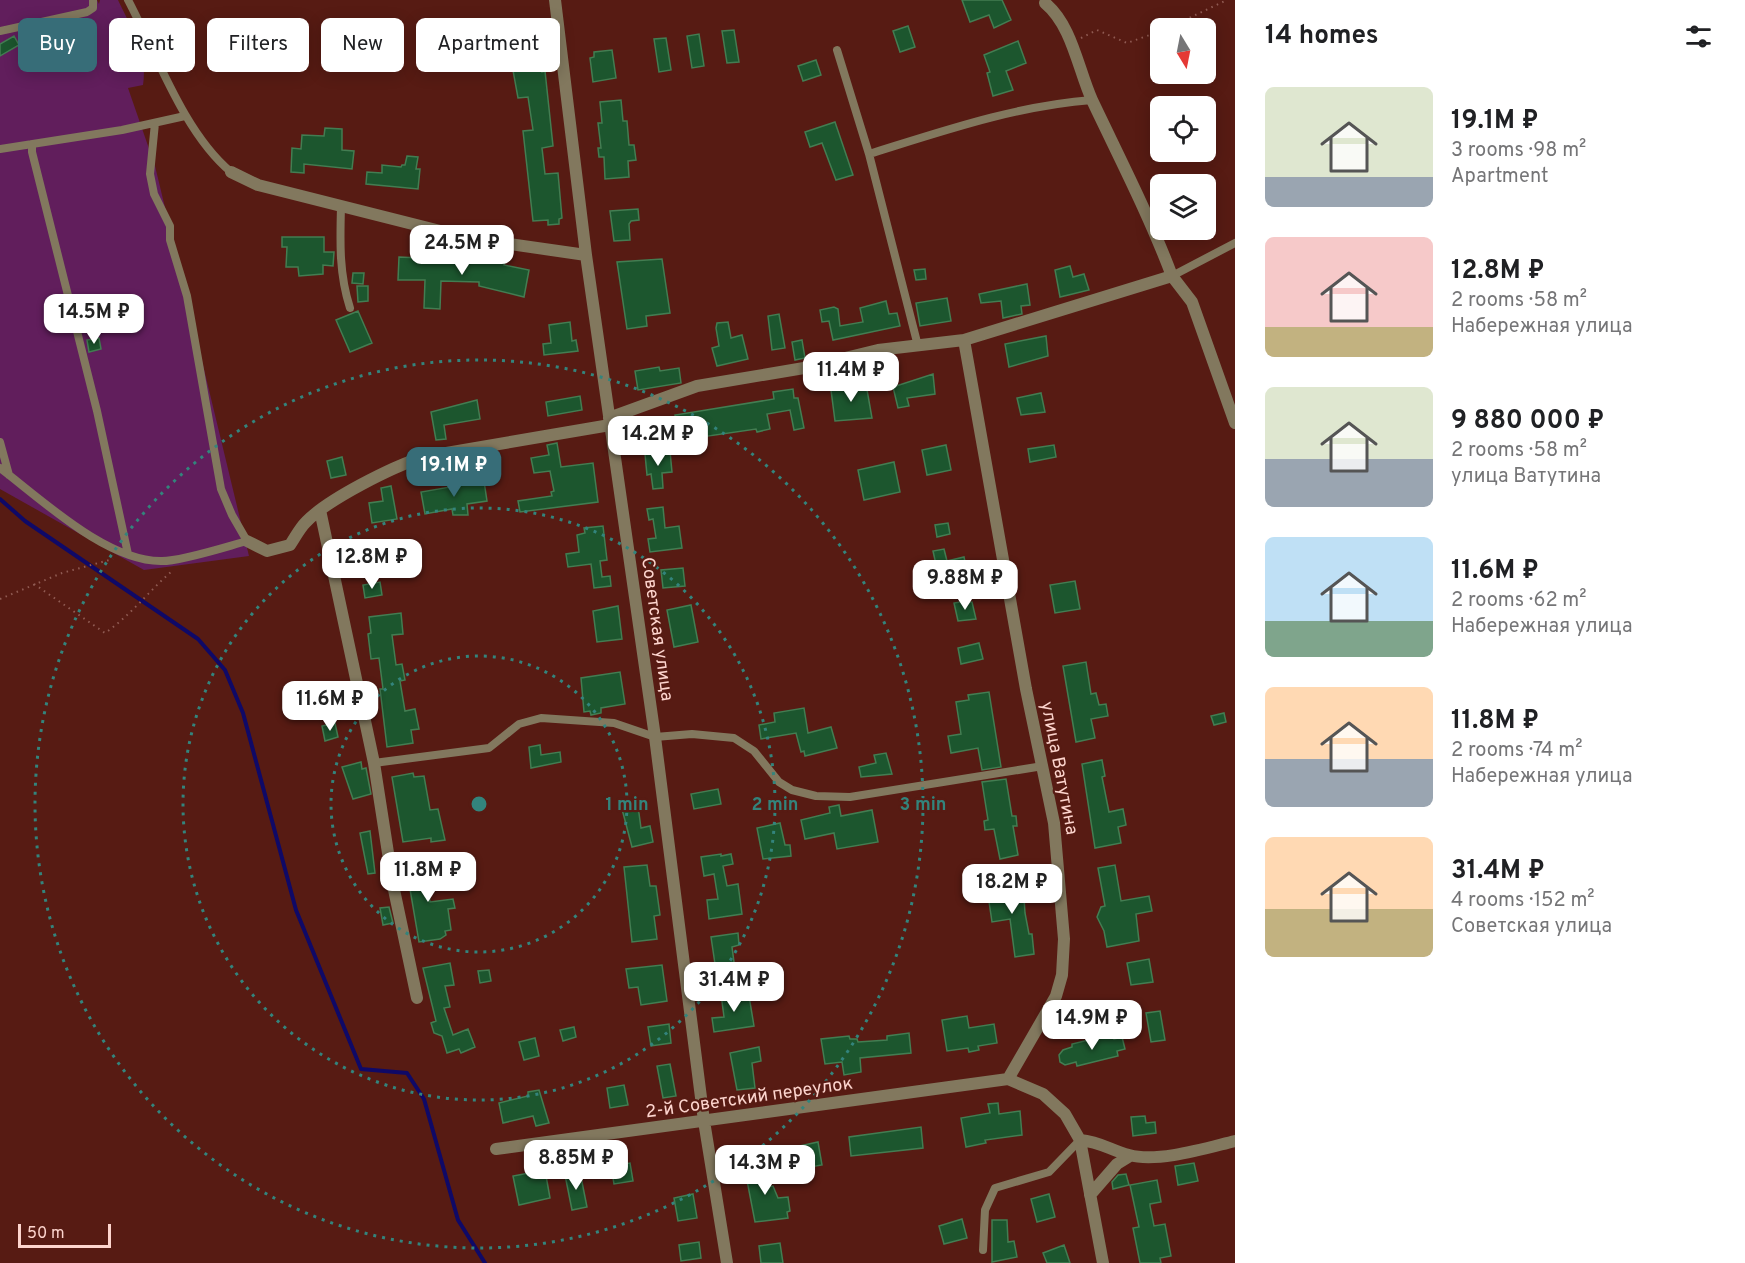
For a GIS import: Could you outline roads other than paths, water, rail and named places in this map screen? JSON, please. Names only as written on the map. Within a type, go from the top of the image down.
[{"type":"street","name":"Советская улица","points":[[555,0],[586,255],[655,737],[704,1121],[727,1263]]},
{"type":"street","points":[[1044,1],[1060,20],[1092,100],[1115,143],[1172,276],[1192,302],[1235,423]]},
{"type":"street","points":[[231,172],[258,185],[468,238],[586,255]]},
{"type":"street","points":[[247,541],[267,551],[290,545],[305,523],[320,510],[395,467],[423,457],[610,422],[697,386],[804,368],[878,350],[964,340],[1172,276]]},
{"type":"street","name":"улица Ватутина","points":[[964,340],[1026,690],[1043,765],[1055,834],[1064,939],[1062,975],[1056,996],[1008,1079]]},
{"type":"street","points":[[1223,388],[1235,382]]},
{"type":"street","points":[[320,510],[374,763],[393,885],[417,998]]},
{"type":"street","points":[[1008,1079],[1043,1094],[1065,1114],[1080,1140],[1102,1263]]},
{"type":"street","name":"2-й Советский переулок","points":[[496,1149],[1008,1079]]},
{"type":"street","points":[[1080,1140],[1100,1142],[1130,1155],[1153,1156],[1194,1151],[1235,1141]]},
{"type":"street","points":[[1090,1195],[1117,1164],[1130,1155]]},
{"type":"lane","points":[[0,31],[87,12],[93,8],[93,0]]},
{"type":"lane","points":[[128,0],[185,116],[215,158],[231,172]]},
{"type":"lane","points":[[837,50],[869,154],[918,346]]},
{"type":"lane","points":[[869,154],[985,117],[1051,103],[1092,100]]},
{"type":"lane","points":[[0,149],[185,116]]},
{"type":"lane","points":[[0,468],[65,522],[128,554],[162,561],[247,541],[231,515],[221,489],[188,296],[171,240],[170,225],[154,195],[150,161],[155,123]]},
{"type":"lane","points":[[32,144],[32,152],[97,411],[128,554]]},
{"type":"lane","points":[[341,207],[339,250],[342,282],[350,308]]},
{"type":"lane","points":[[1172,276],[1235,243]]},
{"type":"lane","points":[[0,442],[9,475]]},
{"type":"lane","points":[[374,763],[489,748],[519,724],[531,719],[614,723],[655,737],[692,734],[734,738],[754,751],[779,782],[792,790],[816,796],[850,797],[1043,765]]},
{"type":"lane","points":[[983,1250],[985,1210],[995,1188],[1049,1172],[1080,1140]]},
{"type":"waterway","points":[[0,499],[25,521],[198,639],[225,670],[243,713],[296,910],[361,1069],[407,1073],[424,1099],[458,1220],[485,1263]]}]
